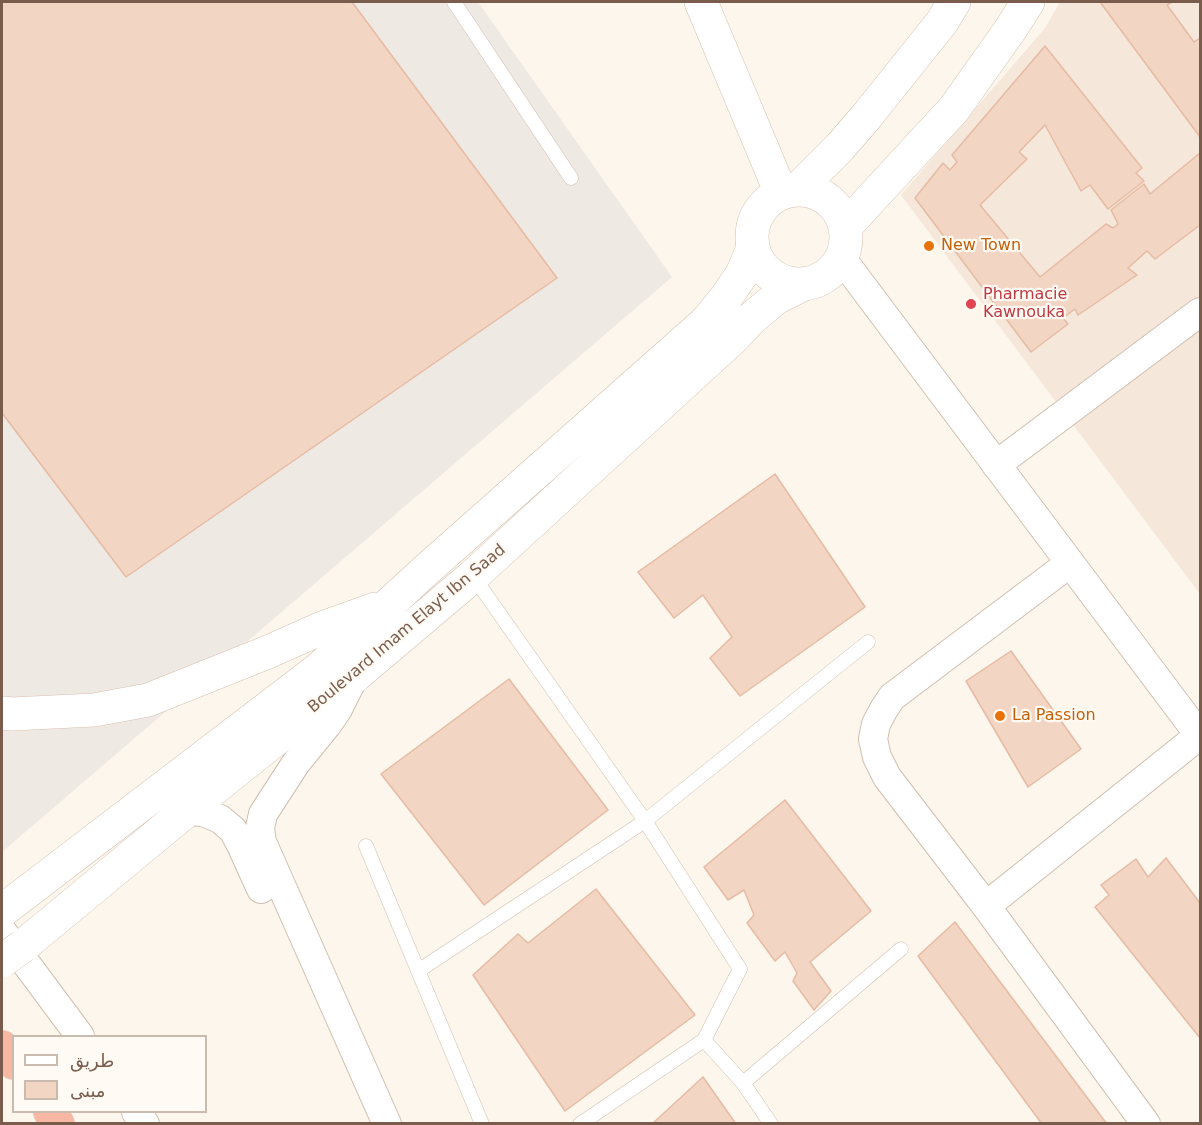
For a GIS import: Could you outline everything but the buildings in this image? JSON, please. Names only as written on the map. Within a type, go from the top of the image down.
[{"type":"highway","points":[[2,1047],[12,1061]]},
{"type":"street","points":[[701,2],[789,191]]},
{"type":"street","points":[[789,191],[813,191],[828,199],[839,211],[846,226],[847,243],[842,259],[832,272],[818,281],[802,285],[786,283],[771,276],[760,264],[753,248],[752,232],[757,216],[767,202],[789,191],[840,147],[942,22],[954,2]]},
{"type":"street","points":[[846,226],[954,109],[1028,2]]},
{"type":"street","name":"Boulevard Imam Elayt Ibn Saad","points":[[2,911],[320,668],[706,322],[742,274],[753,248]]},
{"type":"street","points":[[842,259],[1200,735],[986,906]]},
{"type":"street","name":"Boulevard Imam Elayt Ibn Saad","points":[[9,946],[186,811],[356,675],[473,576],[731,340],[752,318],[776,298],[802,285]]},
{"type":"street","points":[[996,465],[1200,312]]},
{"type":"street","points":[[1070,563],[892,697],[876,724],[873,739],[877,757],[887,777],[986,906],[1146,1124]]},
{"type":"street","points":[[2,713],[94,710],[148,700],[322,628],[388,605]]},
{"type":"street","points":[[356,675],[338,709],[296,763],[263,814],[260,828],[262,842],[387,1124]]},
{"type":"street","points":[[186,811],[203,812],[219,819],[233,830],[365,1124]]},
{"type":"street","points":[[9,946],[79,1035]]},
{"type":"lane","points":[[454,2],[572,178]]},
{"type":"lane","points":[[473,576],[645,821],[740,969],[704,1040],[580,1124]]},
{"type":"lane","points":[[418,971],[645,821],[868,642]]},
{"type":"lane","points":[[366,846],[482,1124]]},
{"type":"lane","points":[[743,1083],[901,949]]},
{"type":"lane","points":[[704,1040],[743,1083],[771,1124]]},
{"type":"shaded area","points":[[2,2],[478,2],[672,277],[2,852]]},
{"type":"shaded area","points":[[1060,2],[1200,2],[1200,594],[901,195],[1045,28]]},
{"type":"place","name":"New Town","points":[[929,246]]},
{"type":"place","name":"Pharmacie Kawnouka","points":[[971,304]]},
{"type":"place","name":"La Passion","points":[[1000,716]]}]
